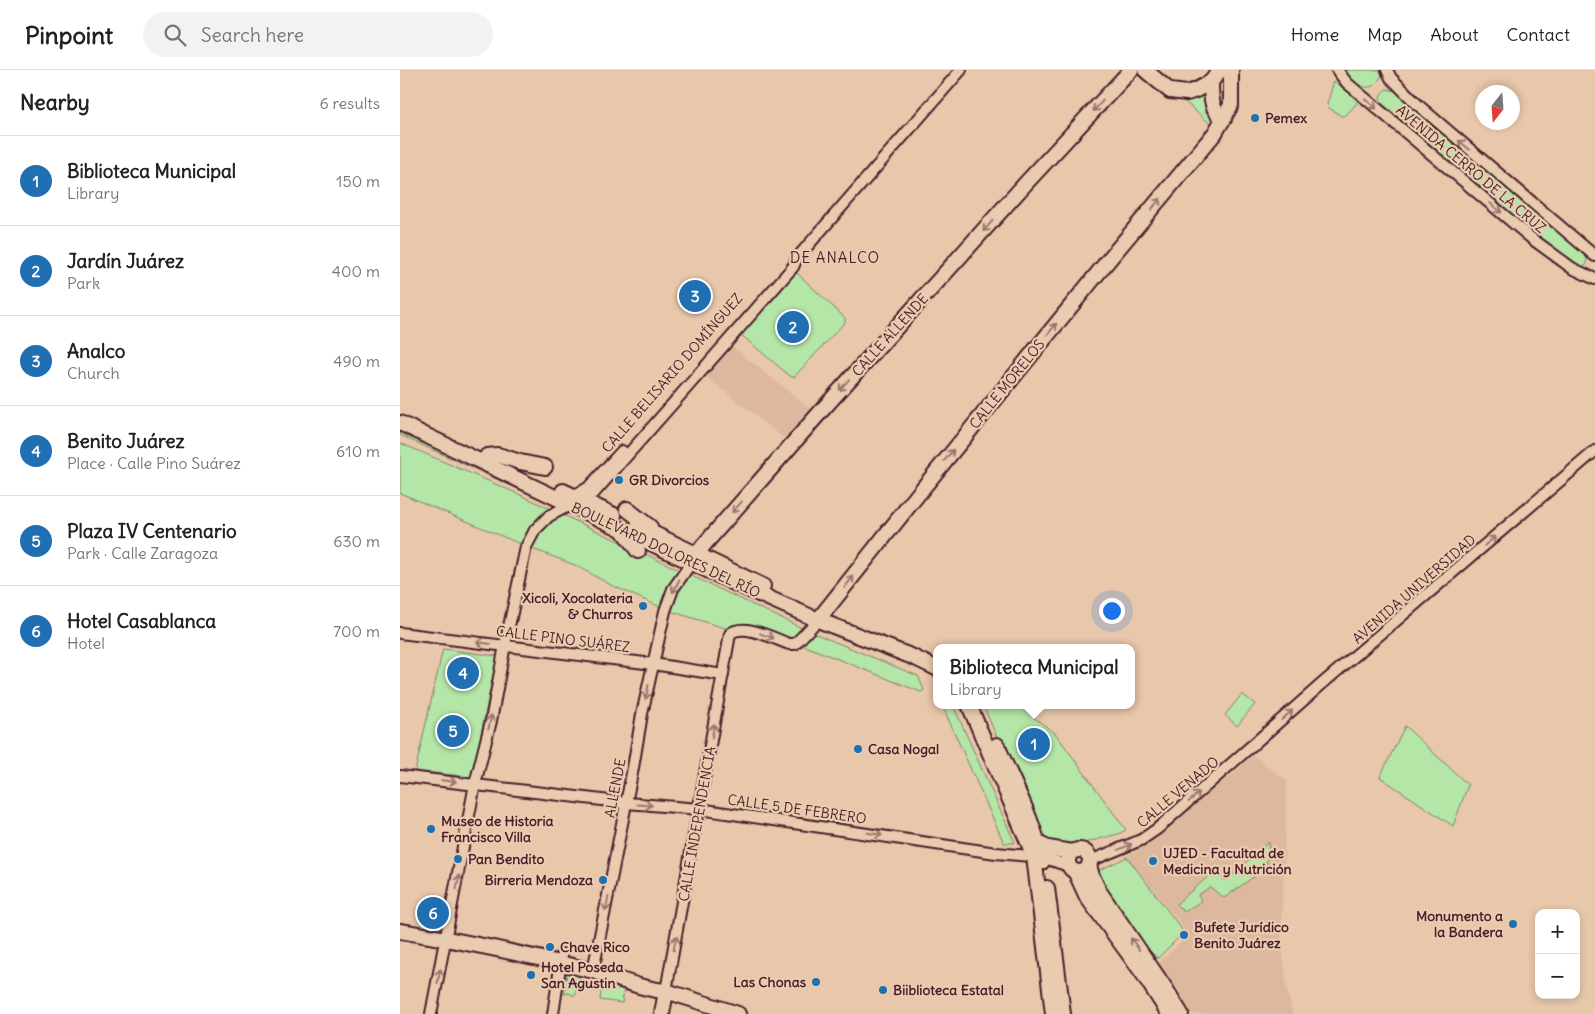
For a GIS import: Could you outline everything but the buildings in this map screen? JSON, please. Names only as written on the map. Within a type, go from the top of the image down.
[{"type":"main road","name":"CALLE ALLENDE","points":[[694,559],[703,546],[830,402],[1026,183],[1131,70]]},
{"type":"main road","points":[[1146,70],[1170,91],[1187,93],[1211,82],[1220,70]]},
{"type":"main road","name":"CALLE MORELOS","points":[[821,617],[946,459],[1215,133],[1232,101],[1231,70]]},
{"type":"main road","points":[[1211,82],[1214,108],[1219,116],[1224,119]]},
{"type":"main road","name":"BOULEVARD DOLORES DEL RÍO","points":[[400,413],[572,500],[622,530],[694,559],[933,667]]},
{"type":"main road","name":"BOULEVARD DOLORES DEL RÍO","points":[[400,423],[662,538],[694,559]]},
{"type":"main road","points":[[487,456],[498,455],[520,462],[545,466]]},
{"type":"main road","points":[[626,509],[652,528],[662,538]]},
{"type":"main road","points":[[622,530],[638,551]]},
{"type":"main road","name":"BOULEVARD DOLORES DEL RÍO","points":[[821,617],[933,657]]},
{"type":"main road","points":[[971,709],[1034,853],[1053,1014]]},
{"type":"main road","points":[[981,709],[1034,853],[1054,940],[1063,1014]]},
{"type":"main road","points":[[1034,853],[1048,848],[1068,851],[1079,850],[1089,856],[1092,876],[1099,891],[1181,1014]]},
{"type":"main road","points":[[1068,851],[1068,858],[1072,869],[1087,897],[1142,972],[1169,1014]]},
{"type":"main road","points":[[1072,869],[1084,870],[1089,863]]},
{"type":"main road","points":[[1034,929],[1040,911]]},
{"type":"main road","points":[[400,921],[447,934],[594,966],[656,983],[666,991],[738,1014]]},
{"type":"main road","points":[[1054,940],[1062,923]]},
{"type":"main road","points":[[400,931],[447,934]]},
{"type":"main road","name":"CALLE INDEPENDENCIA","points":[[662,1014],[666,991]]},
{"type":"street","name":"CALLE BELISARIO DOMÍNGUEZ","points":[[572,500],[595,492],[793,266],[797,258],[961,70]]},
{"type":"street","name":"AVENIDA CERRO DE LA CRUZ","points":[[1337,70],[1347,83],[1531,238],[1572,268],[1595,279]]},
{"type":"street","name":"AVENIDA CERRO DE LA CRUZ","points":[[1387,70],[1391,78],[1418,105],[1595,256]]},
{"type":"street","name":"CALLE BELISARIO DOMÍNGUEZ","points":[[572,500],[588,488],[788,262],[797,258]]},
{"type":"street","name":"AVENIDA UNIVERSIDAD","points":[[1250,747],[1595,451]]},
{"type":"street","points":[[431,1014],[476,784],[491,721],[504,645],[526,547],[535,530],[543,521],[572,500]]},
{"type":"street","name":"CALLE ALLENDE","points":[[665,611],[673,590],[694,559]]},
{"type":"street","name":"ALLENDE","points":[[594,966],[627,803],[642,714],[665,611]]},
{"type":"street","name":"CALLE MORELOS","points":[[730,634],[734,631],[747,630],[797,644],[821,617]]},
{"type":"street","name":"CALLE PINO SUÁREZ","points":[[400,633],[653,664],[723,675]]},
{"type":"street","name":"CALLE INDEPENDENCIA","points":[[666,991],[730,634]]},
{"type":"street","name":"CALLE VENADO","points":[[1089,863],[1141,840],[1157,829],[1250,747]]},
{"type":"street","name":"CALLE 5 DE FEBRERO","points":[[400,776],[627,803],[699,809],[1034,853],[1072,869]]},
{"type":"street","points":[[553,1014],[561,959]]},
{"type":"shaded area","points":[[732,346],[815,413],[789,442],[704,375]]},
{"type":"shaded area","points":[[1253,756],[1287,781],[1281,939],[1288,996],[1293,1014],[1190,1014],[1159,963],[1189,934],[1127,857],[1150,843]]},
{"type":"green space","points":[[1342,70],[1383,70],[1375,84],[1371,87],[1366,87],[1357,84]]},
{"type":"green space","points":[[1334,81],[1357,99],[1357,103],[1346,115],[1341,116],[1328,107],[1327,104]]},
{"type":"green space","points":[[1387,89],[1395,91],[1586,253],[1587,264],[1583,267],[1572,264],[1383,104],[1381,96]]},
{"type":"green space","points":[[1205,93],[1205,111],[1217,124],[1214,127],[1185,102],[1184,99]]},
{"type":"green space","points":[[794,273],[798,274],[845,318],[845,322],[794,377],[790,376],[740,334]]},
{"type":"green space","points":[[400,427],[621,536],[400,435]]},
{"type":"green space","points":[[400,443],[523,496],[806,630],[918,676],[924,690],[921,692],[795,642],[751,627],[740,625],[728,629],[667,610],[611,585],[575,565],[400,493]]},
{"type":"green space","points":[[443,649],[497,656],[472,777],[415,771]]},
{"type":"green space","points":[[1242,694],[1255,704],[1237,726],[1225,715]]},
{"type":"green space","points":[[944,709],[955,709],[1015,843],[1004,843]]},
{"type":"green space","points":[[985,709],[1022,709],[1055,733],[1126,830],[1118,834],[1065,848],[1044,846]]},
{"type":"green space","points":[[1405,726],[1468,785],[1453,826],[1380,777]]},
{"type":"green space","points":[[1269,842],[1266,868],[1224,898],[1210,887],[1198,895],[1201,901],[1184,912],[1176,904],[1216,870],[1225,881]]},
{"type":"green space","points":[[1127,857],[1184,932],[1158,958],[1115,922],[1085,877]]},
{"type":"green space","points":[[567,973],[579,976],[575,996],[569,993],[564,994]]},
{"type":"green space","points":[[602,983],[624,989],[622,1003],[600,1000]]},
{"type":"place","name":"Pemex","points":[[1255,118]]},
{"type":"place","name":"Analco","points":[[695,296]]},
{"type":"place","name":"Jardín Juárez","points":[[793,327]]},
{"type":"place","name":"GR Divorcios","points":[[619,480]]},
{"type":"place","name":"Xicoli, Xocolateria & Churros","points":[[643,606]]},
{"type":"place","name":"Benito Juárez","points":[[463,673]]},
{"type":"place","name":"Plaza IV Centenario","points":[[453,731]]},
{"type":"place","name":"Biblioteca Municipal","points":[[1034,744]]},
{"type":"place","name":"Casa Nogal","points":[[858,749]]},
{"type":"place","name":"Museo de Historia Francisco Villa","points":[[431,829]]},
{"type":"place","name":"Pan Bendito","points":[[458,859]]},
{"type":"place","name":"UJED - Facultad de Medicina y Nutrición","points":[[1153,861]]},
{"type":"place","name":"Birreria Mendoza","points":[[603,880]]},
{"type":"place","name":"Hotel Casablanca","points":[[433,913]]},
{"type":"place","name":"Monumento a la Bandera","points":[[1513,924]]},
{"type":"place","name":"Bufete Jurídico Benito Juárez","points":[[1184,935]]},
{"type":"place","name":"Chave Rico","points":[[550,947]]},
{"type":"place","name":"Hotel Poseda San Agustin","points":[[531,975]]},
{"type":"place","name":"Las Chonas","points":[[816,982]]},
{"type":"place","name":"Biiblioteca Estatal","points":[[883,990]]},
{"type":"district","name":"DE ANALCO","points":[[835,258]]}]
